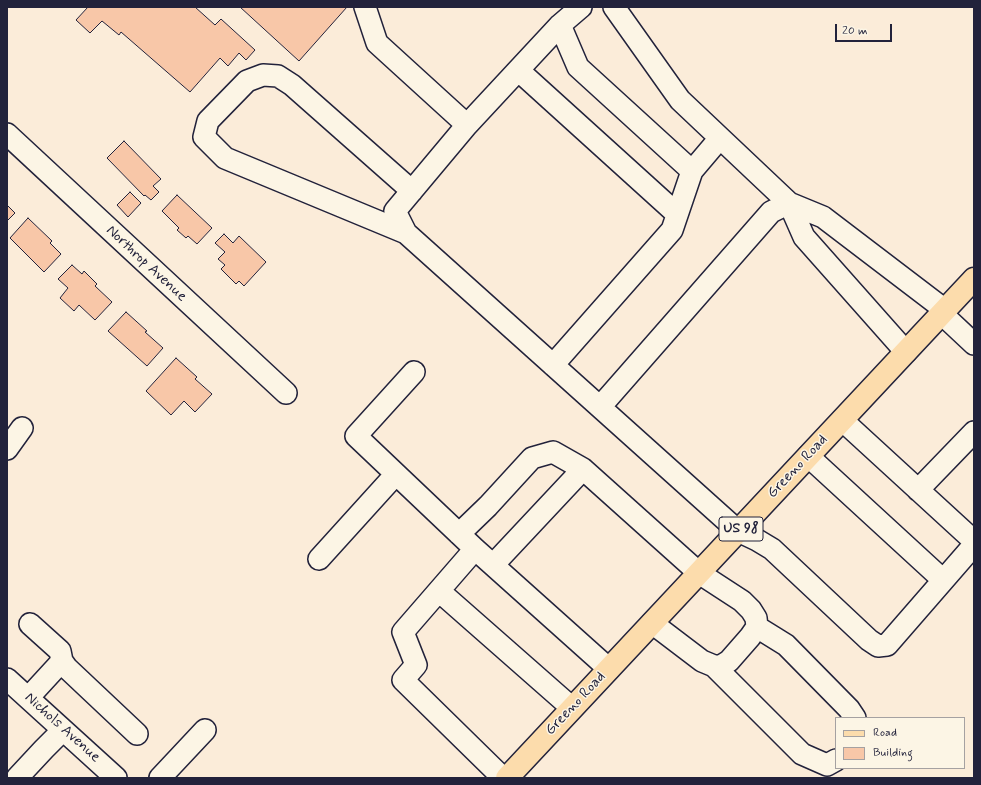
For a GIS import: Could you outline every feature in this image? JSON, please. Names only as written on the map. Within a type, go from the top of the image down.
[{"type":"main road","name":"Greeno Road","points":[[507,778],[974,279]]},
{"type":"street","points":[[365,7],[377,42],[467,125]]},
{"type":"street","points":[[406,233],[395,212],[467,125],[560,25],[581,7]]},
{"type":"street","points":[[614,7],[680,100],[789,203],[823,217],[943,312],[974,344]]},
{"type":"street","points":[[560,25],[578,67],[692,171]]},
{"type":"street","points":[[518,70],[677,214]]},
{"type":"street","points":[[412,191],[292,85],[278,76],[263,75],[246,81],[208,121],[204,137],[225,158],[406,233],[738,531],[772,549],[869,640],[878,646],[887,645],[974,545]]},
{"type":"street","name":"Northrop Avenue","points":[[7,134],[286,393]]},
{"type":"street","points":[[553,365],[672,230],[692,171],[720,138]]},
{"type":"street","points":[[789,203],[804,237],[906,352]]},
{"type":"street","points":[[600,407],[771,212],[789,203]]},
{"type":"street","points":[[414,372],[356,436],[475,549],[609,669]]},
{"type":"street","points":[[842,420],[974,541]]},
{"type":"street","points":[[7,449],[22,428]]},
{"type":"street","points":[[918,490],[974,432]]},
{"type":"street","points":[[459,534],[488,506],[532,458],[553,452],[583,469],[699,573],[742,601],[751,610],[756,618],[758,627],[786,644],[849,709],[854,717]]},
{"type":"street","points":[[808,456],[943,580]]},
{"type":"street","points":[[493,565],[583,469]]},
{"type":"street","points":[[319,559],[396,474]]},
{"type":"street","points":[[475,549],[403,632],[416,665],[403,680],[503,778]]},
{"type":"street","points":[[439,591],[572,708]]},
{"type":"street","points":[[652,623],[702,661],[714,666],[802,754],[827,765],[835,761]]},
{"type":"street","points":[[30,624],[60,651],[62,661],[67,668],[137,734]]},
{"type":"street","points":[[714,666],[721,666],[729,661],[758,627]]},
{"type":"street","points":[[28,698],[62,661]]},
{"type":"street","name":"Nichols Avenue","points":[[7,679],[116,778]]},
{"type":"street","points":[[17,778],[63,730]]},
{"type":"street","points":[[160,778],[205,730]]},
{"type":"building","points":[[88,7],[195,7],[215,25],[221,19],[255,50],[246,60],[239,53],[228,66],[220,58],[190,92],[121,32],[119,35],[102,21],[90,33],[76,20]]},
{"type":"building","points":[[240,7],[347,7],[299,61]]},
{"type":"building","points":[[124,141],[161,179],[153,186],[159,192],[151,200],[145,195],[144,196],[107,158]]},
{"type":"building","points":[[130,192],[141,203],[128,217],[117,205]]},
{"type":"building","points":[[177,195],[212,228],[197,244],[188,236],[186,238],[177,230],[179,228],[162,211]]},
{"type":"building","points":[[7,205],[15,213],[7,221]]},
{"type":"building","points":[[28,218],[52,241],[50,243],[61,254],[44,272],[10,238]]},
{"type":"building","points":[[224,234],[233,243],[239,236],[266,262],[244,286],[239,281],[236,284],[221,269],[225,265],[218,259],[225,252],[215,243]]},
{"type":"building","points":[[72,265],[82,274],[84,271],[97,284],[95,286],[112,302],[95,320],[79,305],[74,311],[60,298],[68,288],[58,279]]},
{"type":"building","points":[[126,312],[163,348],[147,366],[108,331]]},
{"type":"building","points":[[176,358],[197,377],[195,379],[212,394],[195,412],[184,401],[171,415],[146,391]]}]
